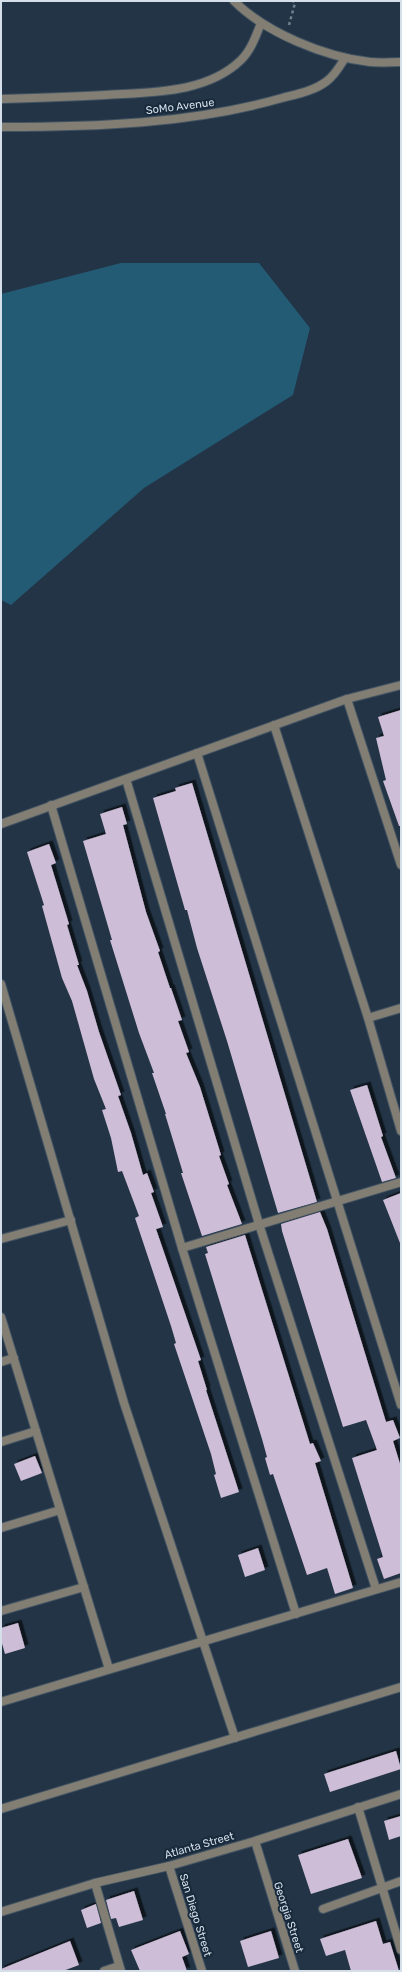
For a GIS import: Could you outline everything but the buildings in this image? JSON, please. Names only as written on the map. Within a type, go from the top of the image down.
[{"type":"street","points":[[234,1],[261,23],[285,37],[345,58],[371,62],[401,62]]},
{"type":"street","name":"SoMo Avenue","points":[[1,98],[139,93],[169,90],[200,83],[222,73],[240,61],[252,44],[261,23]]},
{"type":"street","name":"SoMo Avenue","points":[[1,127],[78,126],[173,119],[241,108],[268,102],[317,87],[335,74],[345,58]]},
{"type":"street","points":[[1,824],[347,699],[401,685]]},
{"type":"street","points":[[347,699],[401,865]]},
{"type":"street","points":[[274,725],[368,1018],[401,1131]]},
{"type":"street","points":[[198,753],[401,1405]]},
{"type":"street","points":[[126,779],[259,1224],[376,1589]]},
{"type":"street","points":[[51,805],[182,1248],[296,1614]]},
{"type":"street","points":[[1,984],[124,1403],[205,1642],[235,1738]]},
{"type":"street","points":[[368,1018],[401,1008]]},
{"type":"street","points":[[182,1248],[401,1182]]},
{"type":"street","points":[[1,1239],[71,1220]]},
{"type":"street","points":[[1,1317],[109,1669]]},
{"type":"street","points":[[1,1362],[14,1358]]},
{"type":"street","points":[[1,1442],[36,1431]]},
{"type":"street","points":[[1,1528],[60,1510]]},
{"type":"street","points":[[1,1702],[401,1582]]},
{"type":"street","points":[[1,1611],[84,1587]]},
{"type":"street","points":[[1,1809],[401,1688]]},
{"type":"street","name":"Atlanta Street","points":[[1,1912],[96,1883],[170,1866],[255,1841],[401,1794]]},
{"type":"street","points":[[358,1807],[401,1950]]},
{"type":"street","name":"Georgia Street","points":[[255,1841],[295,1971]]},
{"type":"street","name":"San Diego Street","points":[[170,1866],[202,1971]]},
{"type":"street","points":[[323,1909],[382,1887],[401,1882]]},
{"type":"street","points":[[96,1883],[120,1969],[104,1971]]},
{"type":"path","points":[[285,37],[295,3],[293,1]]},
{"type":"water","points":[[121,263],[259,263],[310,328],[293,395],[144,488],[11,605],[1,600],[1,294]]}]
